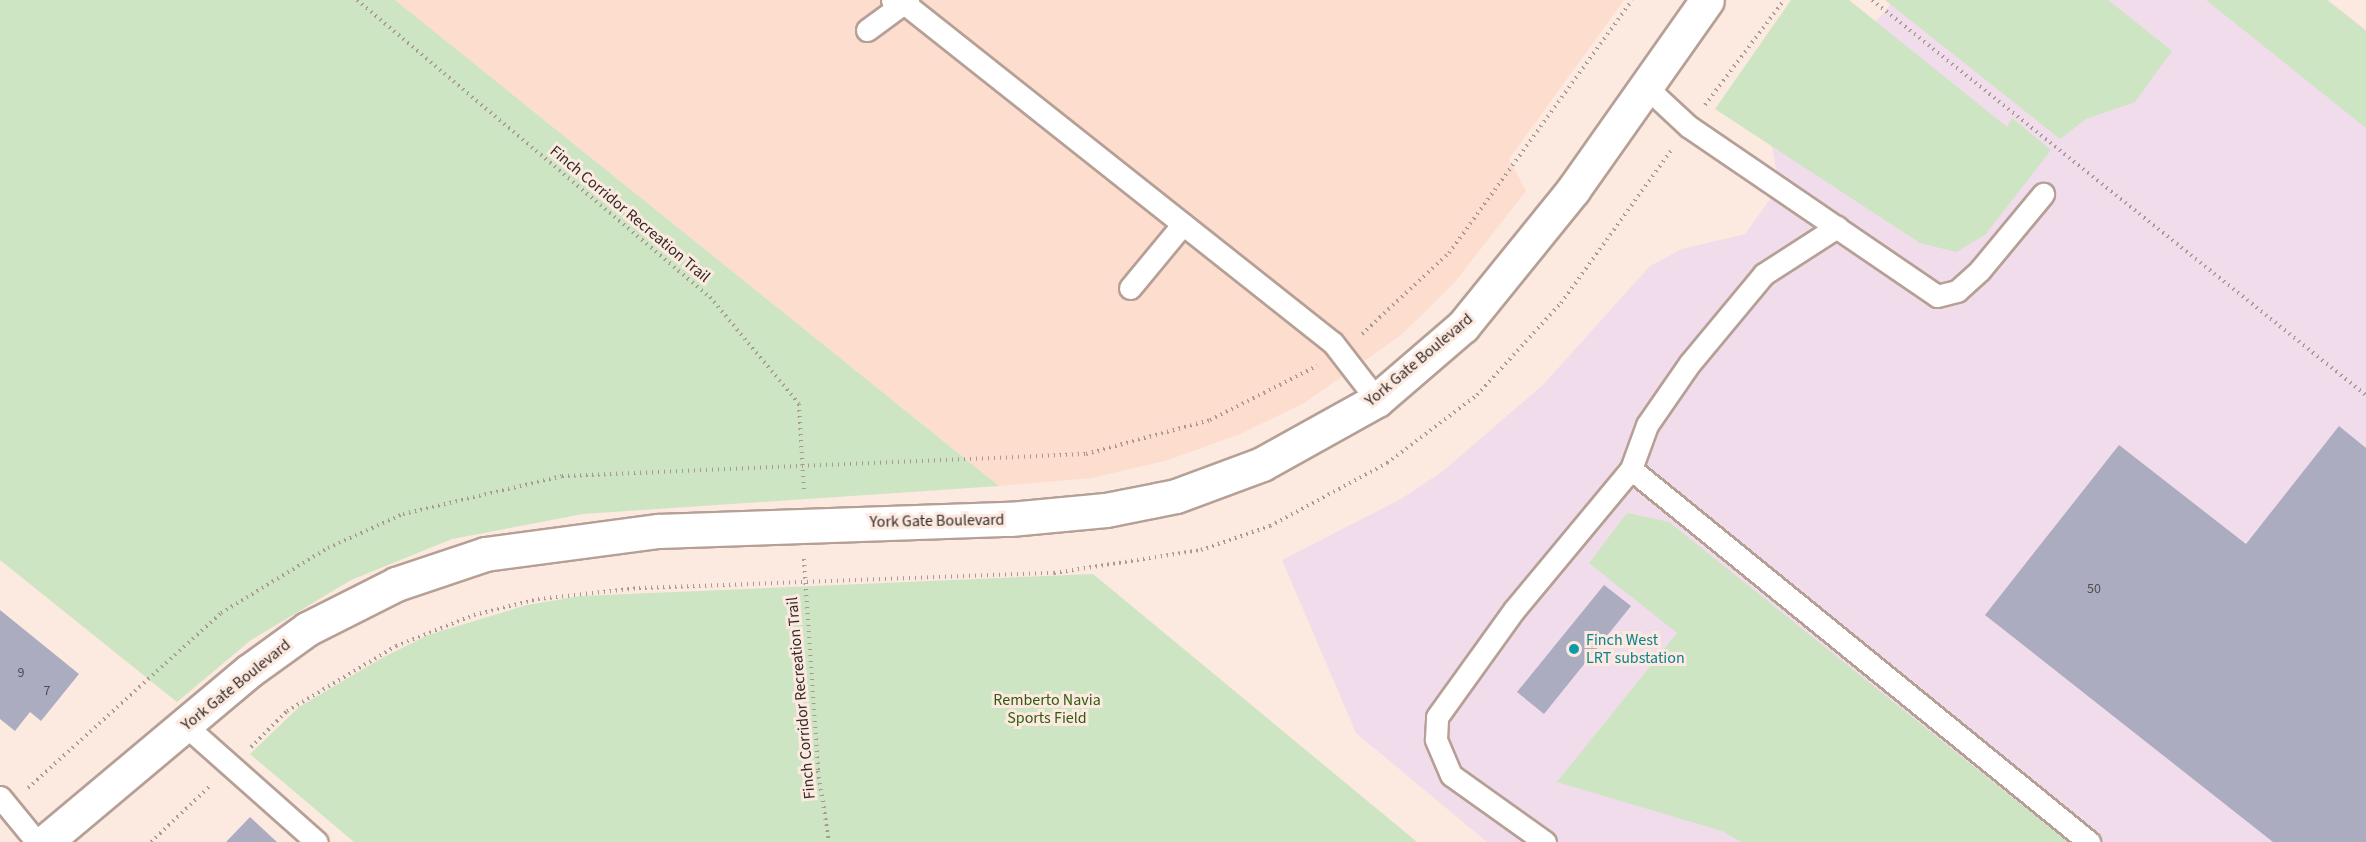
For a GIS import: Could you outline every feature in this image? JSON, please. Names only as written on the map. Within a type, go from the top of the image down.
[{"type":"street","name":"York Gate Boulevard","points":[[45,842],[185,725],[307,629],[396,584],[485,554],[646,532],[1011,519],[1106,510],[1176,496],[1262,464],[1377,400],[1463,326],[1522,258],[1707,0]]},
{"type":"lane","points":[[867,30],[901,1],[1340,351],[1377,400]]},
{"type":"lane","points":[[1645,86],[1688,126],[1937,296],[1957,291],[1980,270],[2043,194]]},
{"type":"lane","points":[[1130,288],[1183,224]]},
{"type":"lane","points":[[1545,842],[1451,775],[1436,739],[1437,717],[1515,610],[1631,468],[1665,396],[1764,274],[1837,227]]},
{"type":"lane","points":[[1631,468],[2089,842]]},
{"type":"lane","points":[[185,725],[317,842]]},
{"type":"lane","points":[[3,800],[37,842]]},
{"type":"path","name":"Finch Corridor Recreation Trail","points":[[357,0],[703,290],[799,404],[804,497]]},
{"type":"path","points":[[3,800],[221,613],[366,529],[473,494],[562,476],[1056,456],[1122,447],[1240,408],[1340,351],[1395,308],[1449,253],[1632,0]]},
{"type":"path","points":[[1872,0],[2366,395]]},
{"type":"path","name":"Finch Corridor Recreation Trail","points":[[804,552],[818,771],[829,842]]},
{"type":"shaded area","points":[[395,0],[1624,0],[1509,159],[1526,191],[1454,283],[1401,335],[1304,403],[1240,434],[1168,460],[1092,478],[999,486]]},
{"type":"shaded area","points":[[1894,0],[2328,0],[2366,30],[2366,842],[1487,842],[1356,733],[1282,560],[1401,499],[1443,471],[1543,385],[1650,266],[1682,249],[1745,234],[1779,187],[1772,146]]},
{"type":"green space","points":[[0,0],[395,0],[999,486],[583,514],[452,539],[351,580],[251,640],[177,702],[0,560]]},
{"type":"green space","points":[[1791,0],[1849,0],[2007,127],[2012,118],[2051,150],[1985,235],[1956,252],[1920,243],[1715,109]]},
{"type":"green space","points":[[1885,0],[2108,0],[2172,51],[2135,102],[2086,119],[2060,139]]},
{"type":"green space","points":[[2206,0],[2327,0],[2366,31],[2366,128]]},
{"type":"green space","points":[[1627,513],[1669,522],[2068,842],[1741,842],[1722,831],[1557,782],[1677,633],[1589,563]]},
{"type":"green space","name":"Remberto Navia Sports Field","points":[[1093,574],[1417,842],[354,842],[250,754],[299,707],[382,658],[428,635],[527,605],[581,596]]},
{"type":"building","points":[[2339,426],[2366,448],[2366,842],[2273,842],[1985,615],[2119,445],[2246,544]]},
{"type":"building","name":"Finch West LRT substation","points":[[1604,585],[1631,606],[1544,714],[1517,692]]},
{"type":"building","points":[[0,610],[79,674],[41,721],[30,712],[15,731],[0,719]]},
{"type":"building","points":[[250,817],[277,842],[226,842]]},
{"type":"place","name":"Finch West LRT substation","points":[[1574,649]]}]
